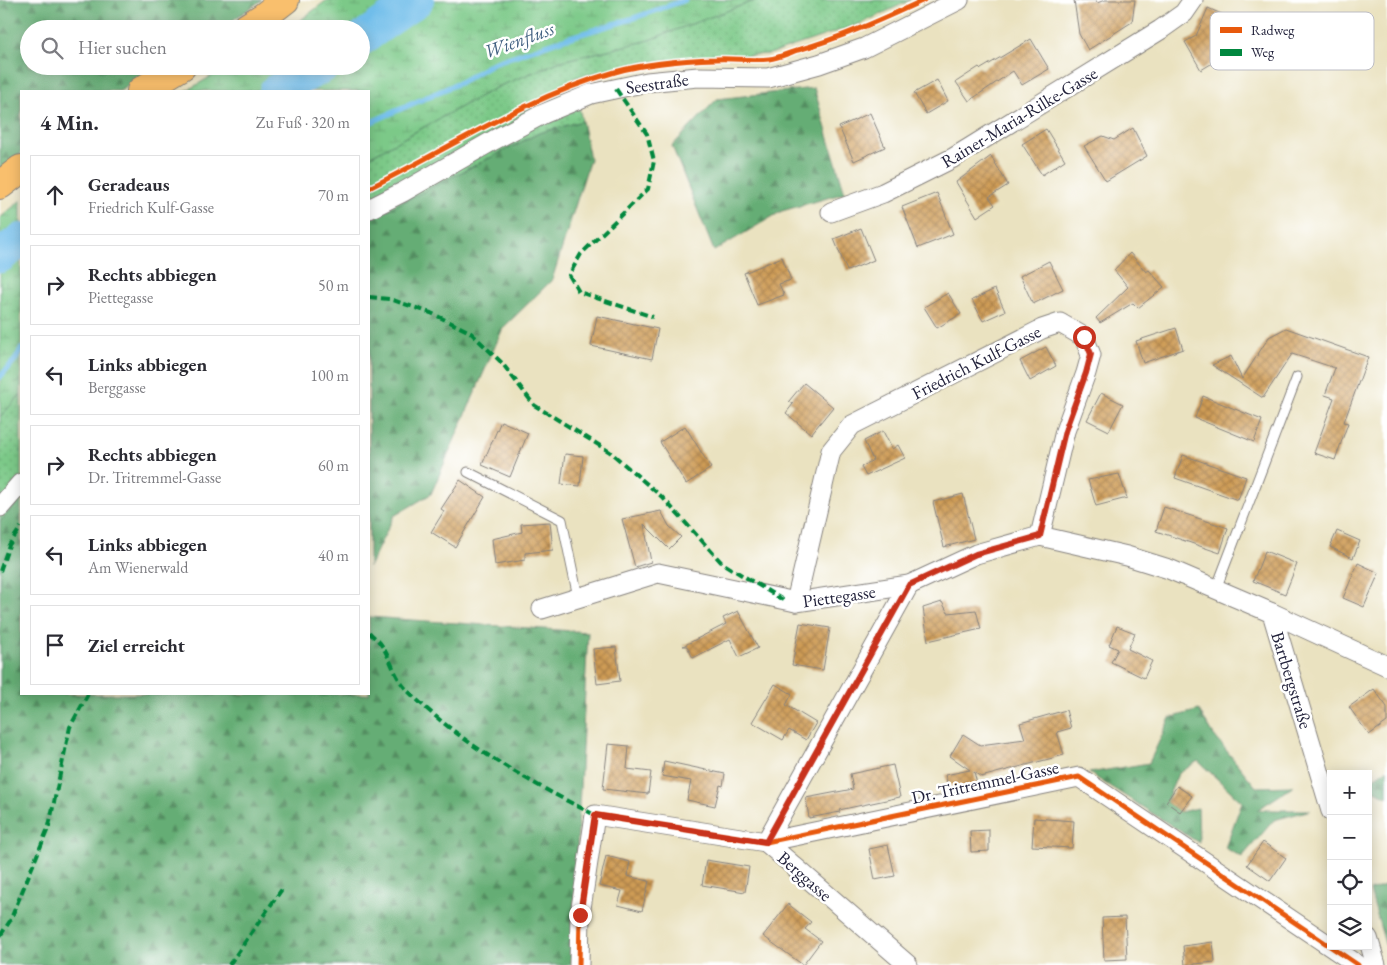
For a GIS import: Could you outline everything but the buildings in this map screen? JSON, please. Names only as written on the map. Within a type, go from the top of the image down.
[{"type":"main road","points":[[258,20],[285,0]]},
{"type":"main road","points":[[142,90],[167,75]]},
{"type":"main road","points":[[0,185],[20,170]]},
{"type":"street","name":"Seestraße","points":[[370,208],[535,118],[592,94],[647,82],[698,77],[768,78],[819,64],[864,48],[959,0]]},
{"type":"street","name":"Rainer-Maria-Rilke-Gasse","points":[[831,212],[883,193],[953,158],[1160,30],[1184,13],[1193,0]]},
{"type":"street","name":"Friedrich Kulf-Gasse","points":[[796,602],[831,452],[852,425],[1042,328],[1060,323],[1084,337],[1091,354],[1065,431],[1040,536]]},
{"type":"street","points":[[0,507],[20,484]]},
{"type":"street","name":"Piettegasse","points":[[542,609],[658,573],[796,602],[909,585],[976,554],[1040,536],[1127,556],[1169,568],[1272,613]]},
{"type":"street","name":"Berggasse","points":[[908,965],[766,842],[909,585]]},
{"type":"street","name":"Bartbergstraße","points":[[1272,613],[1387,666]]},
{"type":"street","name":"Bartbergstraße","points":[[1272,613],[1327,798]]},
{"type":"street","name":"Dr. Tritremmel-Gasse","points":[[579,965],[580,915],[595,815],[766,842],[1079,777],[1358,965]]},
{"type":"street","points":[[1372,950],[1376,965]]},
{"type":"lane","points":[[1216,589],[1297,377]]},
{"type":"lane","points":[[468,472],[562,520],[578,598]]},
{"type":"green space","points":[[0,0],[262,0],[233,20],[20,20],[20,75],[146,75],[122,90],[20,90],[20,155],[0,171]]},
{"type":"green space","points":[[327,0],[756,0],[646,41],[561,61],[497,87],[370,156],[370,90],[188,90],[214,75],[370,75],[370,20],[301,20]]},
{"type":"green space","points":[[756,0],[911,0],[862,23],[770,54],[644,62],[573,78],[582,121],[539,133],[370,218],[370,156],[497,87],[561,61],[646,41]]},
{"type":"green space","points":[[814,88],[845,193],[782,211],[714,251],[672,146],[717,99]]},
{"type":"green space","points":[[582,121],[590,159],[552,280],[503,328],[431,494],[394,516],[370,565],[370,218],[539,133]]},
{"type":"green space","points":[[20,201],[20,395],[0,417],[0,218]]},
{"type":"green space","points":[[20,395],[20,499],[0,522],[0,417]]},
{"type":"green space","points":[[20,499],[20,695],[370,695],[370,617],[588,632],[571,965],[0,965],[0,522]]},
{"type":"green space","points":[[1199,710],[1213,734],[1256,787],[1294,786],[1257,810],[1311,810],[1274,820],[1242,857],[1225,848],[1242,802],[1198,761],[1178,774],[1166,802],[1180,812],[1198,808],[1199,843],[1089,773],[1149,763],[1170,718]]},
{"type":"green space","points":[[1387,769],[1387,797],[1372,789],[1372,779]]},
{"type":"green space","points":[[1387,885],[1387,951],[1372,898],[1372,890]]},
{"type":"waterway","points":[[370,33],[417,0]]},
{"type":"waterway","name":"Wienfluss","points":[[370,123],[461,82],[493,63],[685,0]]},
{"type":"waterway","points":[[278,90],[306,75]]},
{"type":"waterway","points":[[0,256],[20,241]]},
{"type":"waterway","name":"Wienfluss","points":[[0,377],[16,359],[20,351]]},
{"type":"marked path","points":[[616,89],[647,134],[654,161],[648,189],[581,254],[569,275],[579,292],[653,317]]},
{"type":"marked path","points":[[370,297],[390,299],[431,313],[470,332],[502,363],[534,405],[610,452],[662,497],[722,563],[783,600]]},
{"type":"marked path","points":[[0,571],[9,545],[20,528]]},
{"type":"marked path","points":[[370,633],[383,648],[398,678],[406,689],[449,727],[495,760],[544,789],[595,815]]},
{"type":"marked path","points":[[0,936],[10,921],[49,826],[70,727],[87,695]]},
{"type":"marked path","points":[[229,965],[282,889]]},
{"type":"cycle path","points":[[370,188],[489,124],[551,95],[582,83],[615,72],[665,62],[722,59],[763,60],[776,58],[846,34],[924,0]]},
{"type":"cycle path","points":[[579,965],[580,915],[595,815],[766,842],[1079,777],[1358,965]]},
{"type":"route","points":[[580,915],[595,815],[766,842],[909,585],[976,554],[1040,536],[1065,431],[1091,354],[1084,337]]}]
